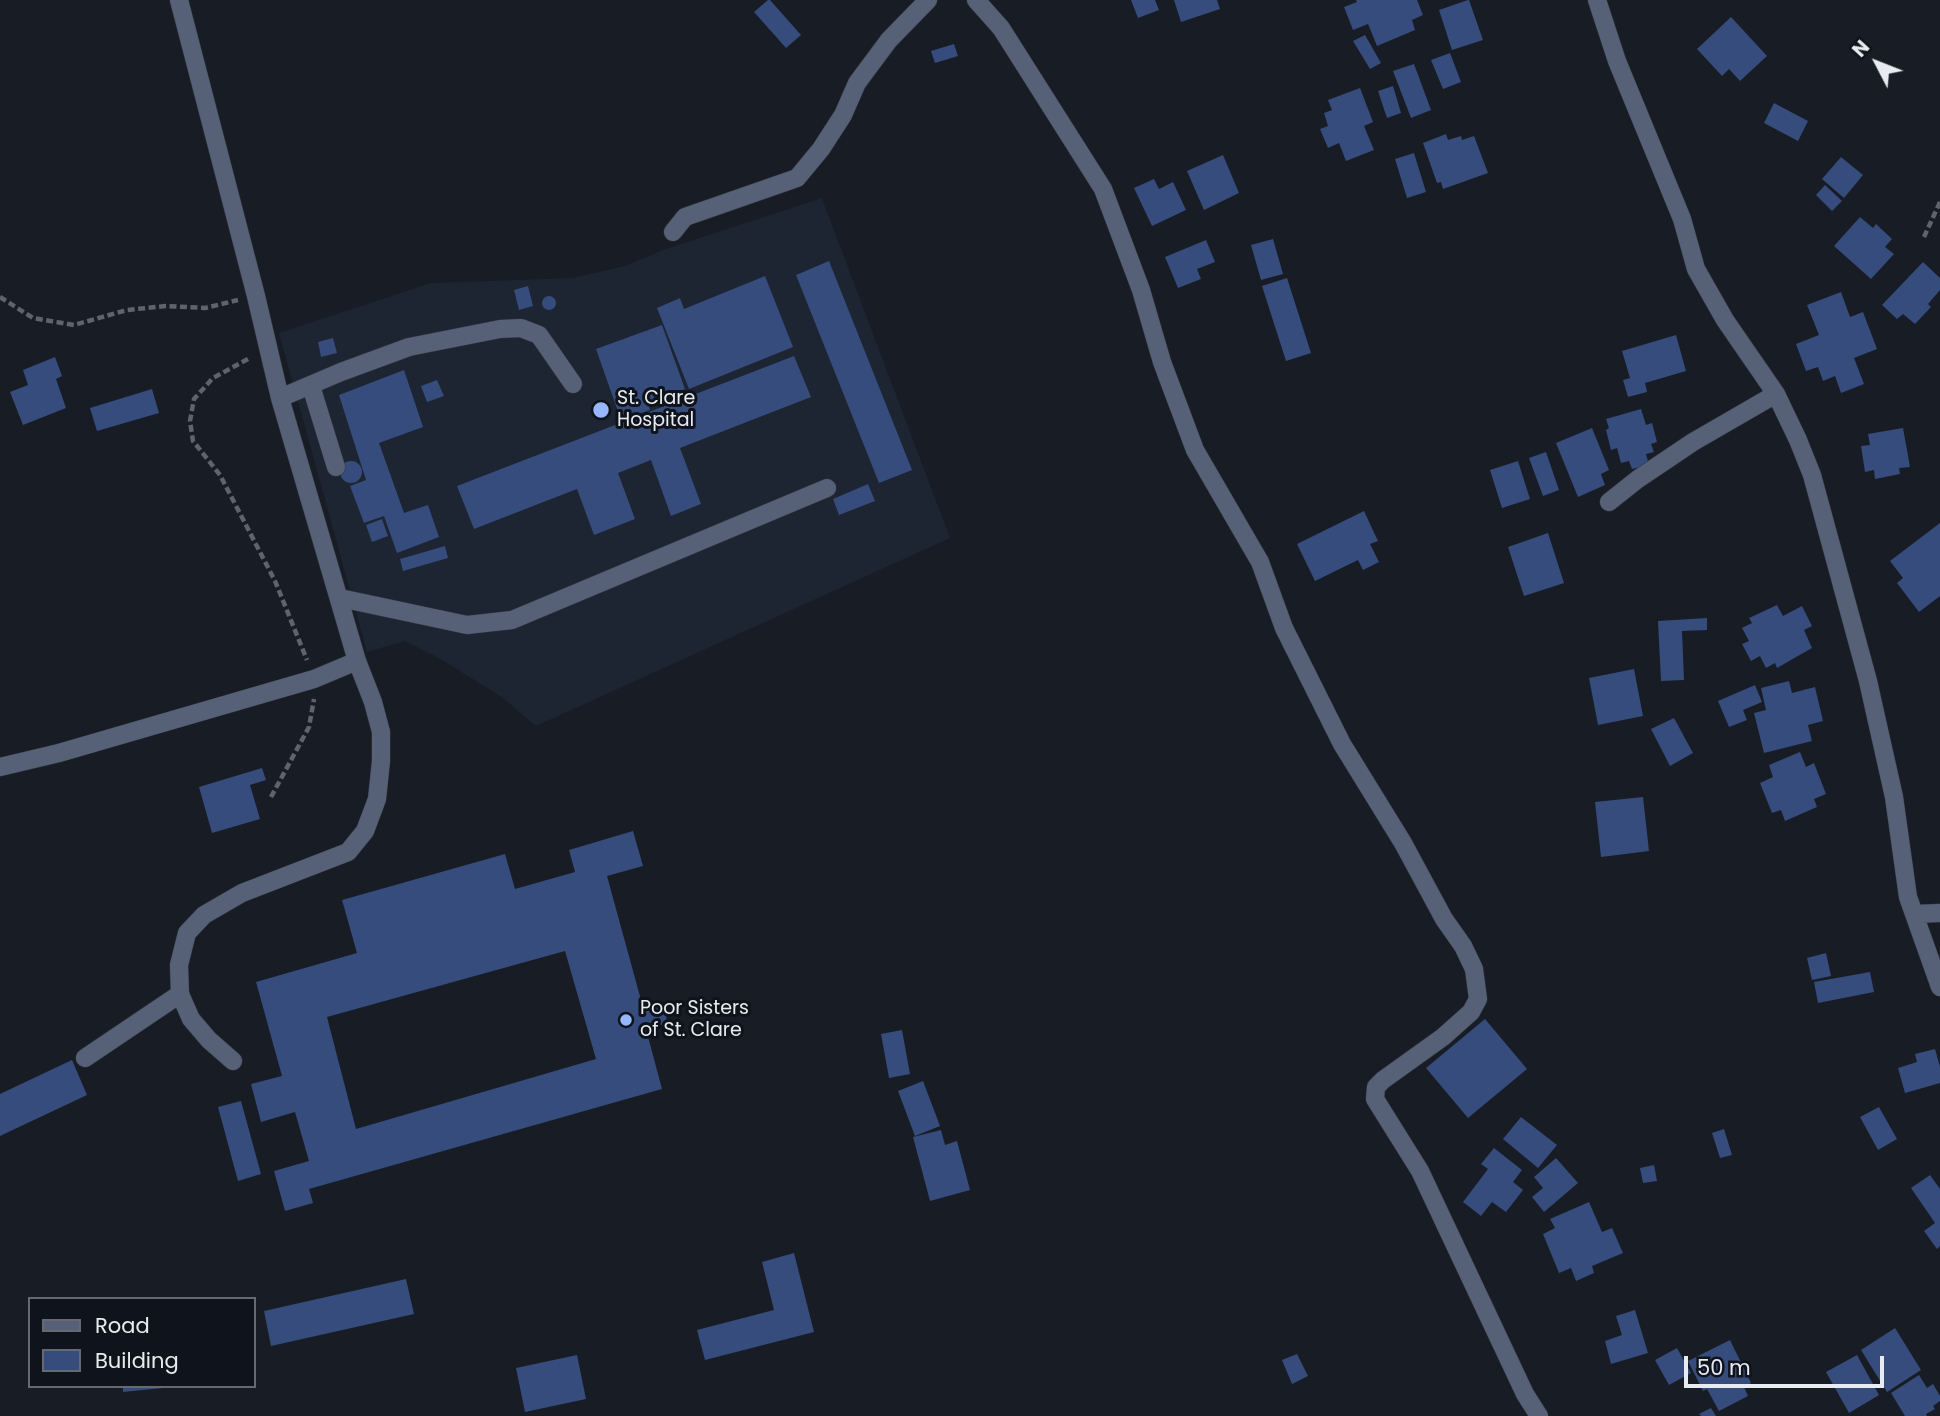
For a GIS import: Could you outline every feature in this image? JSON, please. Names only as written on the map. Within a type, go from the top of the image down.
[{"type":"street","points":[[179,0],[280,398],[357,662],[373,702],[381,732],[382,761],[377,799],[365,831],[348,852],[242,893],[204,915],[187,933],[179,965],[180,994],[191,1019],[209,1040],[233,1061]]},
{"type":"street","points":[[673,232],[685,217],[797,178],[821,149],[843,115],[857,83],[889,40],[929,0]]},
{"type":"street","points":[[976,0],[1001,29],[1103,190],[1141,290],[1162,362],[1195,450],[1260,562],[1284,628],[1342,744],[1403,843],[1474,969],[1478,999],[1471,1012],[1443,1037],[1383,1080],[1376,1087],[1375,1099],[1419,1171],[1525,1394],[1539,1416]]},
{"type":"street","points":[[1597,0],[1617,61],[1682,219],[1696,269],[1726,320],[1776,394],[1812,474],[1868,681],[1894,797],[1908,897],[1940,987]]},
{"type":"street","points":[[280,398],[341,372],[410,348],[471,333],[521,328],[538,335],[573,384]]},
{"type":"street","points":[[311,386],[336,467]]},
{"type":"street","points":[[1609,502],[1693,442],[1776,394]]},
{"type":"street","points":[[340,598],[467,625],[512,620],[827,488]]},
{"type":"street","points":[[0,767],[60,753],[314,678],[357,662]]},
{"type":"street","points":[[1914,914],[1940,913]]},
{"type":"street","points":[[85,1058],[180,994]]},
{"type":"path","points":[[1924,237],[1940,202]]},
{"type":"path","points":[[0,297],[33,318],[75,325],[128,310],[166,306],[205,307],[256,296]]},
{"type":"path","points":[[268,350],[213,378],[194,399],[190,421],[193,441],[220,475],[275,581],[314,678],[314,705],[309,727],[271,797]]},
{"type":"shaded area","name":"St. Clare Hospital","points":[[822,198],[950,538],[536,726],[503,698],[439,658],[405,641],[367,652],[279,333],[431,283],[572,278],[625,266],[663,250]]},
{"type":"building","points":[[768,0],[801,35],[786,48],[754,12]]},
{"type":"building","points":[[1131,0],[1155,0],[1159,10],[1138,18]]},
{"type":"building","points":[[1174,0],[1217,0],[1220,9],[1181,22]]},
{"type":"building","points":[[1356,0],[1417,0],[1423,15],[1412,20],[1415,30],[1377,46],[1368,24],[1353,30],[1344,7],[1357,2]]},
{"type":"building","points":[[1469,0],[1483,40],[1452,50],[1439,10]]},
{"type":"building","points":[[1731,17],[1767,56],[1740,81],[1729,69],[1722,76],[1697,49]]},
{"type":"building","points":[[1365,35],[1381,63],[1370,69],[1353,41]]},
{"type":"building","points":[[954,44],[958,56],[935,63],[931,51]]},
{"type":"building","points":[[1450,53],[1461,82],[1443,89],[1431,60]]},
{"type":"building","points":[[1414,64],[1431,110],[1411,118],[1393,71]]},
{"type":"building","points":[[1393,86],[1401,113],[1387,118],[1378,91]]},
{"type":"building","points":[[1360,88],[1373,122],[1364,126],[1374,150],[1346,161],[1339,143],[1328,148],[1320,129],[1328,126],[1324,113],[1332,110],[1328,100]]},
{"type":"building","points":[[1774,103],[1808,121],[1798,141],[1764,123]]},
{"type":"building","points":[[1446,134],[1448,140],[1461,136],[1462,140],[1474,136],[1488,173],[1443,189],[1441,182],[1437,183],[1423,143]]},
{"type":"building","points":[[1414,153],[1426,192],[1407,198],[1395,159]]},
{"type":"building","points":[[1223,155],[1239,193],[1204,210],[1187,171]]},
{"type":"building","points":[[1841,157],[1863,175],[1844,198],[1822,179]]},
{"type":"building","points":[[1154,179],[1159,189],[1173,182],[1186,210],[1152,226],[1134,188]]},
{"type":"building","points":[[1825,185],[1842,201],[1832,211],[1816,195]]},
{"type":"building","points":[[1860,217],[1873,228],[1876,224],[1892,239],[1885,247],[1894,254],[1871,279],[1834,246]]},
{"type":"building","points":[[1273,239],[1283,274],[1261,280],[1251,245]]},
{"type":"building","points":[[1206,240],[1215,262],[1197,269],[1201,279],[1178,288],[1165,257]]},
{"type":"building","points":[[829,261],[912,470],[879,483],[796,275]]},
{"type":"building","points":[[1923,262],[1940,278],[1940,290],[1928,304],[1931,307],[1915,324],[1903,314],[1897,319],[1882,305]]},
{"type":"building","points":[[765,276],[793,347],[689,389],[657,308],[680,298],[684,309]]},
{"type":"building","points":[[1287,278],[1311,353],[1286,361],[1262,286]]},
{"type":"building","points":[[528,286],[533,306],[519,310],[514,290]]},
{"type":"building","points":[[1841,292],[1850,317],[1863,312],[1877,349],[1854,358],[1864,384],[1841,393],[1835,376],[1823,381],[1818,367],[1806,371],[1796,344],[1819,335],[1807,305]]},
{"type":"building","points":[[546,296],[552,296],[556,303],[552,310],[546,310],[542,306],[542,300]]},
{"type":"building","points":[[662,325],[685,389],[648,403],[650,410],[621,420],[596,349]]},
{"type":"building","points":[[1676,335],[1686,371],[1645,383],[1647,392],[1628,397],[1623,380],[1630,378],[1622,351]]},
{"type":"building","points":[[333,338],[337,353],[321,357],[318,342]]},
{"type":"building","points":[[794,356],[811,397],[680,448],[701,504],[671,516],[651,460],[618,473],[635,519],[594,535],[577,489],[474,529],[457,486]]},
{"type":"building","points":[[55,357],[62,376],[56,379],[66,408],[23,425],[10,392],[28,385],[23,370]]},
{"type":"building","points":[[404,370],[423,427],[379,443],[404,513],[428,505],[439,537],[397,553],[384,516],[364,523],[350,486],[366,480],[339,395]]},
{"type":"building","points":[[437,380],[444,396],[427,402],[421,386]]},
{"type":"building","points":[[152,389],[159,413],[97,431],[90,408]]},
{"type":"building","points":[[1641,409],[1646,425],[1652,423],[1657,442],[1651,444],[1654,452],[1646,454],[1649,465],[1632,469],[1629,461],[1621,463],[1617,448],[1611,450],[1606,419]]},
{"type":"building","points":[[1592,428],[1609,470],[1601,474],[1605,485],[1578,497],[1556,443]]},
{"type":"building","points":[[1903,428],[1910,467],[1899,468],[1900,474],[1875,479],[1874,470],[1865,472],[1861,446],[1870,445],[1868,434]]},
{"type":"building","points":[[1546,452],[1559,490],[1543,496],[1529,458]]},
{"type":"building","points":[[351,461],[359,464],[362,472],[359,480],[351,483],[343,480],[340,472],[343,464]]},
{"type":"building","points":[[1518,461],[1530,499],[1502,508],[1490,470]]},
{"type":"building","points":[[868,484],[875,501],[839,515],[833,499]]},
{"type":"building","points":[[1364,511],[1378,541],[1370,544],[1379,562],[1363,570],[1358,560],[1315,581],[1297,544]]},
{"type":"building","points":[[382,519],[388,536],[372,542],[366,525]]},
{"type":"building","points":[[1940,523],[1940,596],[1919,612],[1897,583],[1903,578],[1890,561]]},
{"type":"building","points":[[1548,533],[1564,583],[1524,596],[1508,547]]},
{"type":"building","points":[[445,546],[448,558],[403,571],[400,559]]},
{"type":"building","points":[[1777,605],[1783,616],[1802,606],[1812,626],[1804,630],[1812,648],[1777,668],[1775,663],[1766,668],[1760,656],[1751,661],[1742,644],[1749,641],[1742,628],[1752,623],[1749,618]]},
{"type":"building","points":[[1707,618],[1707,630],[1682,631],[1684,680],[1661,681],[1658,621]]},
{"type":"building","points":[[1634,669],[1643,716],[1598,725],[1589,678]]},
{"type":"building","points":[[1789,681],[1792,693],[1815,687],[1823,721],[1808,725],[1812,741],[1764,753],[1754,713],[1766,710],[1761,688]]},
{"type":"building","points":[[1755,685],[1762,702],[1743,710],[1747,720],[1729,727],[1718,701]]},
{"type":"building","points":[[1674,718],[1693,753],[1670,766],[1651,729]]},
{"type":"building","points":[[1800,752],[1806,767],[1814,763],[1826,794],[1814,799],[1817,807],[1785,821],[1781,810],[1772,813],[1760,783],[1773,777],[1769,765]]},
{"type":"building","points":[[262,768],[266,780],[250,785],[260,819],[212,833],[199,787]]},
{"type":"building","points":[[1643,797],[1649,851],[1601,857],[1595,802]]},
{"type":"building","name":"Poor Sisters of St. Clare","points":[[633,831],[643,866],[607,876],[644,1011],[663,1005],[668,1024],[646,1029],[662,1089],[309,1189],[313,1203],[285,1211],[274,1171],[309,1161],[295,1112],[261,1122],[251,1084],[282,1076],[256,982],[357,953],[342,900],[505,854],[515,889],[575,872],[569,850]],"holes":[[[565,951],[596,1059],[356,1129],[327,1017]]]},
{"type":"building","points":[[1826,953],[1831,976],[1812,980],[1807,958]]},
{"type":"building","points":[[1870,972],[1874,992],[1818,1003],[1814,982]]},
{"type":"building","points":[[1485,1019],[1527,1069],[1468,1118],[1426,1068]]},
{"type":"building","points":[[902,1030],[910,1074],[889,1078],[881,1034]]},
{"type":"building","points":[[1935,1049],[1940,1067],[1940,1083],[1905,1093],[1898,1068],[1917,1062],[1915,1054]]},
{"type":"building","points":[[72,1060],[87,1095],[0,1136],[0,1094]]},
{"type":"building","points":[[923,1081],[940,1126],[915,1136],[898,1091]]},
{"type":"building","points":[[241,1101],[261,1174],[238,1181],[218,1107]]},
{"type":"building","points":[[1879,1107],[1897,1139],[1878,1150],[1860,1117]]},
{"type":"building","points":[[1521,1117],[1557,1145],[1538,1168],[1503,1139]]},
{"type":"building","points":[[1724,1129],[1732,1155],[1720,1158],[1712,1133]]},
{"type":"building","points":[[941,1130],[945,1145],[957,1141],[970,1190],[930,1201],[913,1137]]},
{"type":"building","points":[[1494,1148],[1522,1170],[1513,1182],[1523,1190],[1506,1212],[1492,1202],[1481,1216],[1463,1202],[1488,1169],[1481,1164]]},
{"type":"building","points":[[1556,1158],[1578,1183],[1544,1212],[1532,1197],[1543,1188],[1534,1177]]},
{"type":"building","points":[[1654,1165],[1657,1181],[1643,1183],[1640,1168]]},
{"type":"building","points":[[1930,1175],[1940,1189],[1940,1246],[1937,1249],[1924,1231],[1935,1223],[1911,1188]]},
{"type":"building","points":[[1589,1202],[1602,1232],[1612,1228],[1623,1253],[1592,1266],[1594,1273],[1576,1281],[1571,1268],[1559,1273],[1543,1234],[1555,1228],[1550,1219]]},
{"type":"building","points":[[794,1253],[814,1332],[705,1360],[697,1330],[774,1310],[762,1262]]},
{"type":"building","points":[[406,1279],[414,1314],[271,1346],[264,1311]]},
{"type":"building","points":[[1635,1310],[1648,1353],[1611,1364],[1605,1341],[1622,1335],[1616,1316]]},
{"type":"building","points":[[1895,1328],[1921,1370],[1887,1392],[1861,1350]]},
{"type":"building","points":[[1730,1340],[1751,1383],[1744,1387],[1748,1396],[1719,1411],[1707,1389],[1703,1391],[1688,1361]]},
{"type":"building","points":[[1677,1348],[1691,1373],[1669,1385],[1655,1360]]},
{"type":"building","points":[[1297,1354],[1308,1376],[1292,1384],[1282,1360]]},
{"type":"building","points":[[577,1355],[586,1399],[525,1412],[516,1368]]},
{"type":"building","points":[[1857,1355],[1879,1395],[1849,1413],[1826,1372]]},
{"type":"building","points":[[1919,1375],[1927,1388],[1933,1384],[1940,1401],[1927,1416],[1905,1416],[1891,1393]]},
{"type":"building","points":[[123,1388],[163,1388],[123,1392]]},
{"type":"building","points":[[1711,1408],[1716,1416],[1699,1414]]},
{"type":"place","name":"St. Clare Hospital","points":[[601,410]]},
{"type":"place","name":"Poor Sisters of St. Clare","points":[[626,1020]]}]
